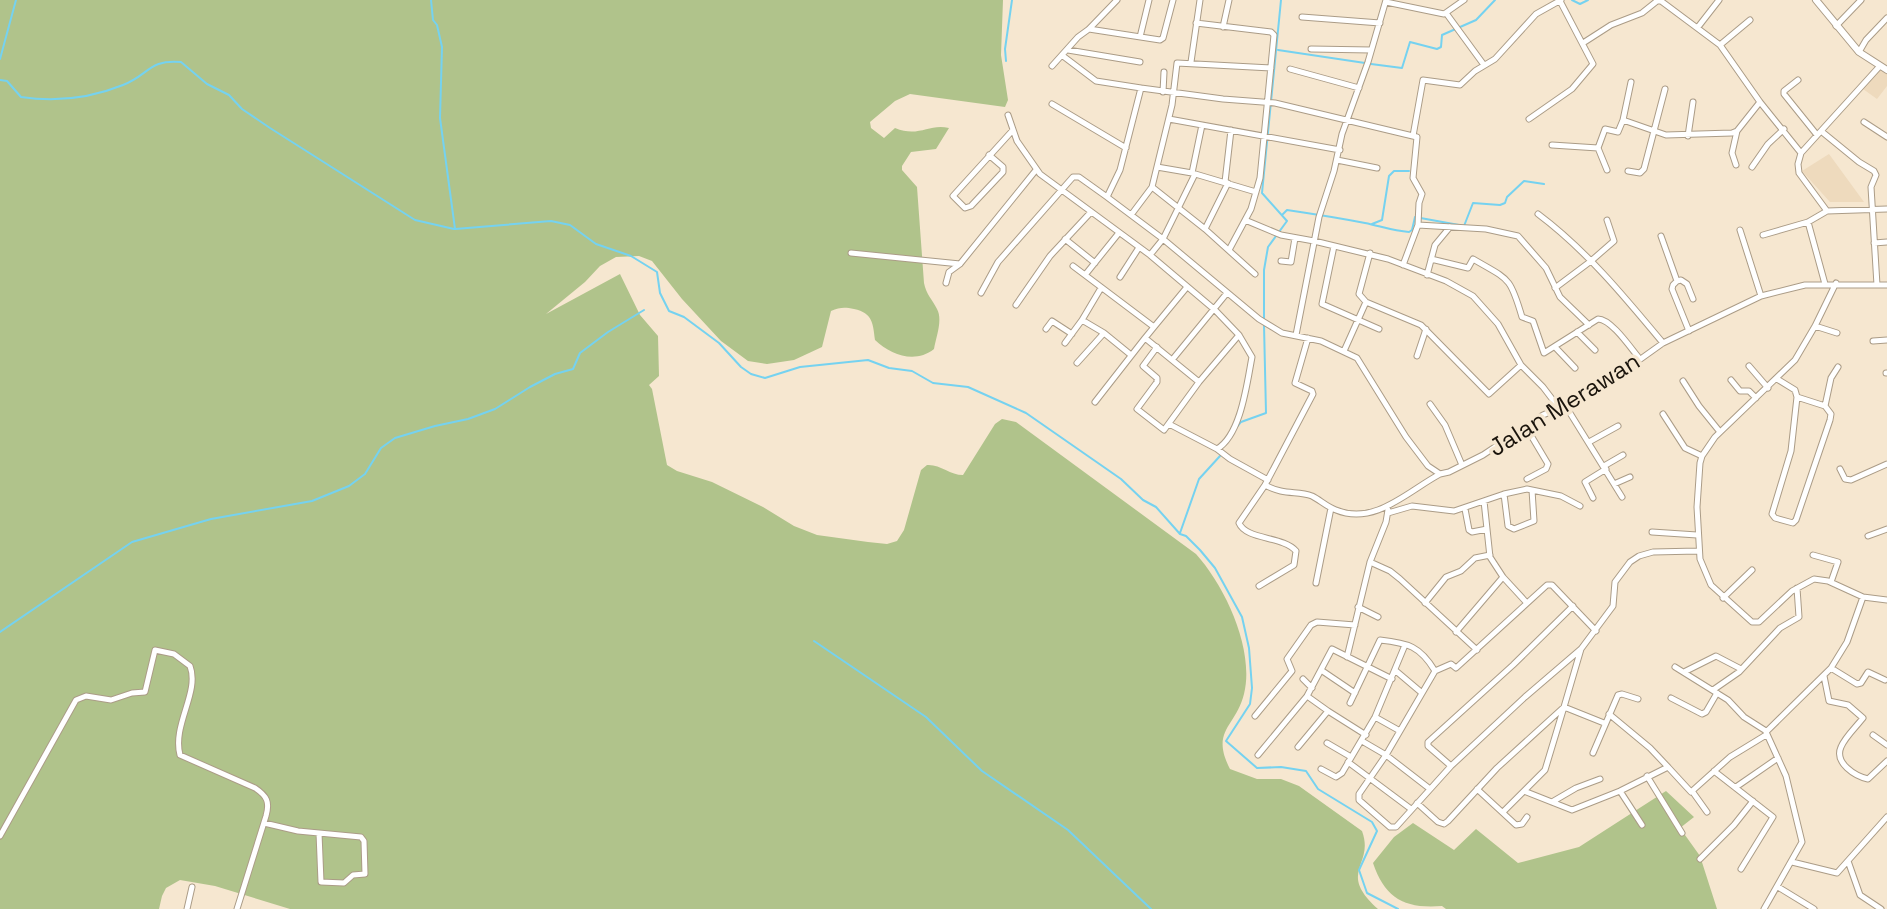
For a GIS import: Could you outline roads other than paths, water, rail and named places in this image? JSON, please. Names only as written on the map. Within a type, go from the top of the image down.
[{"type":"main road","points":[[1816,0],[1859,52],[1887,70]]},
{"type":"street","points":[[1052,66],[1117,0]]},
{"type":"street","points":[[1140,37],[1149,0]]},
{"type":"street","points":[[1089,29],[1162,39],[1173,0]]},
{"type":"street","points":[[1191,62],[1200,0]]},
{"type":"street","points":[[1223,27],[1229,0]]},
{"type":"street","points":[[1446,13],[1464,0]]},
{"type":"street","points":[[1583,43],[1611,25],[1642,13],[1659,0],[1720,45],[1760,102],[1801,153]]},
{"type":"street","points":[[1698,27],[1719,0]]},
{"type":"street","points":[[1836,26],[1861,0]]},
{"type":"street","points":[[1296,335],[1320,215],[1338,160],[1347,120],[1386,1],[1446,13],[1484,65]]},
{"type":"street","points":[[1413,136],[1423,80],[1460,85],[1505,49],[1536,14],[1561,1],[1593,61],[1591,68],[1572,89],[1529,119]]},
{"type":"street","points":[[1302,17],[1380,23]]},
{"type":"street","points":[[1859,52],[1866,40],[1887,18]]},
{"type":"street","points":[[1720,45],[1749,19]]},
{"type":"street","points":[[1195,23],[1272,33],[1270,102],[1256,192],[1229,250]]},
{"type":"street","points":[[1311,49],[1371,50]]},
{"type":"street","points":[[1068,50],[1140,62]]},
{"type":"street","points":[[1063,56],[1096,81],[1163,92],[1270,102],[1417,137],[1413,163],[1414,179],[1422,194],[1418,224],[1403,265]]},
{"type":"street","points":[[1131,215],[1152,187],[1169,119],[1177,63],[1271,68]]},
{"type":"street","points":[[1827,211],[1799,173],[1797,167],[1801,153],[1879,67]]},
{"type":"street","points":[[1290,69],[1359,88]]},
{"type":"street","points":[[1163,92],[1164,72]]},
{"type":"street","points":[[1798,80],[1784,91],[1784,94],[1819,133],[1874,170],[1876,175],[1871,187],[1877,285]]},
{"type":"street","points":[[1607,170],[1598,148],[1605,129],[1618,132],[1631,82]]},
{"type":"street","points":[[1107,197],[1120,170],[1141,88]]},
{"type":"street","points":[[1628,171],[1643,171],[1665,89]]},
{"type":"street","points":[[1688,136],[1693,102]]},
{"type":"street","points":[[1736,165],[1732,153],[1737,131],[1760,102]]},
{"type":"street","points":[[1052,104],[1126,148]]},
{"type":"street","points":[[1008,116],[1036,170],[1150,256],[1215,310],[1239,335],[1252,357],[1239,415],[1221,452]]},
{"type":"street","points":[[1169,119],[1340,149]]},
{"type":"street","points":[[1623,120],[1666,135],[1716,135],[1737,131]]},
{"type":"street","points":[[1864,122],[1887,137]]},
{"type":"street","points":[[1150,256],[1163,239],[1179,209],[1193,173],[1202,125]]},
{"type":"street","points":[[1752,167],[1768,144],[1784,129]]},
{"type":"street","points":[[989,155],[1003,167],[1003,172],[971,206],[965,208],[953,196],[989,155],[1013,130]]},
{"type":"street","points":[[1205,229],[1227,183],[1231,130]]},
{"type":"street","points":[[1552,145],[1598,148]]},
{"type":"street","points":[[1338,160],[1377,168]]},
{"type":"street","points":[[1157,167],[1193,173],[1256,192]]},
{"type":"street","points":[[946,283],[949,272],[960,264],[1036,170]]},
{"type":"street","points":[[981,293],[998,262],[1076,176],[1163,239],[1259,320],[1282,333],[1308,338],[1359,359],[1406,437],[1432,470],[1440,474]]},
{"type":"street","points":[[1152,187],[1205,229],[1255,274]]},
{"type":"street","points":[[1763,235],[1808,222],[1827,211],[1887,209]]},
{"type":"street","points":[[1016,305],[1050,256],[1091,212]]},
{"type":"street","points":[[1538,214],[1568,237],[1662,343]]},
{"type":"street","points":[[1245,220],[1281,235],[1370,253],[1446,281],[1475,299],[1498,324],[1521,365],[1562,407],[1589,442],[1622,497]]},
{"type":"street","points":[[1555,288],[1614,241],[1607,220]]},
{"type":"street","points":[[1808,222],[1825,284]]},
{"type":"street","points":[[1418,224],[1500,231],[1518,236],[1546,268],[1562,299],[1589,325]]},
{"type":"street","points":[[1427,275],[1437,243],[1450,227]]},
{"type":"street","points":[[1740,230],[1761,296]]},
{"type":"street","points":[[1085,275],[1118,234]]},
{"type":"street","points":[[1661,236],[1677,281]]},
{"type":"street","points":[[1281,261],[1291,262],[1295,238]]},
{"type":"street","points":[[1065,239],[1094,263]]},
{"type":"street","points":[[1874,243],[1887,243]]},
{"type":"street","points":[[1334,246],[1322,304],[1379,329]]},
{"type":"street","points":[[1120,278],[1138,249]]},
{"type":"street","points":[[851,253],[960,264]]},
{"type":"street","points":[[1370,253],[1359,295],[1366,302],[1426,329],[1489,394],[1521,365]]},
{"type":"street","points":[[1432,259],[1468,268]]},
{"type":"street","points":[[1463,274],[1473,259],[1508,280],[1513,287],[1521,317],[1533,320],[1543,352],[1547,353],[1598,319],[1606,320],[1639,358]]},
{"type":"street","points":[[1073,266],[1154,327]]},
{"type":"street","points":[[1677,281],[1686,282],[1693,299]]},
{"type":"street","points":[[1677,281],[1672,288],[1689,331]]},
{"type":"street","points":[[1836,283],[1800,354],[1720,432],[1702,456],[1698,480],[1698,551],[1708,580],[1723,598],[1748,621],[1754,623],[1797,588],[1814,579],[1831,582],[1863,597],[1887,600]]},
{"type":"street","name":"Jalan Merawan","points":[[1388,510],[1440,474],[1499,446],[1543,415],[1607,383],[1662,343],[1761,296],[1795,286],[1836,283],[1887,285]]},
{"type":"street","points":[[1095,402],[1187,287]]},
{"type":"street","points":[[1065,344],[1101,288]]},
{"type":"street","points":[[1172,360],[1227,293]]},
{"type":"street","points":[[1344,351],[1366,302]]},
{"type":"street","points":[[1082,320],[1104,333],[1131,355]]},
{"type":"street","points":[[1046,329],[1052,321],[1072,334]]},
{"type":"street","points":[[1815,326],[1838,333]]},
{"type":"street","points":[[1417,356],[1426,329]]},
{"type":"street","points":[[1577,332],[1595,350]]},
{"type":"street","points":[[1077,363],[1104,333]]},
{"type":"street","points":[[1157,347],[1143,366],[1157,378],[1157,382],[1137,409],[1163,429],[1239,335]]},
{"type":"street","points":[[1146,338],[1199,382]]},
{"type":"street","points":[[1259,586],[1294,565],[1294,548],[1244,530],[1240,521],[1266,482],[1312,394],[1312,391],[1295,383],[1308,338]]},
{"type":"street","points":[[1873,341],[1887,340]]},
{"type":"street","points":[[1555,347],[1575,368]]},
{"type":"street","points":[[1749,366],[1768,388]]},
{"type":"street","points":[[1825,406],[1831,378],[1838,367]]},
{"type":"street","points":[[1777,379],[1795,390],[1797,397],[1791,451],[1772,514],[1775,518],[1790,523],[1797,520],[1831,414],[1825,406],[1797,397]]},
{"type":"street","points":[[1731,380],[1740,391],[1749,391],[1756,398]]},
{"type":"street","points":[[1683,381],[1720,432]]},
{"type":"street","points":[[1430,404],[1445,425],[1462,465]]},
{"type":"street","points":[[1663,414],[1685,448],[1702,456]]},
{"type":"street","points":[[1169,424],[1221,452],[1282,493],[1311,496],[1331,508],[1348,513],[1362,514],[1412,506],[1442,511],[1465,509],[1504,494],[1532,490],[1561,496],[1580,506]]},
{"type":"street","points":[[1589,442],[1618,426]]},
{"type":"street","points":[[1526,427],[1548,464],[1546,469],[1527,479]]},
{"type":"street","points":[[1593,498],[1585,482],[1623,455]]},
{"type":"street","points":[[1840,469],[1845,479],[1851,480],[1887,464]]},
{"type":"street","points":[[1614,484],[1630,477]]},
{"type":"street","points":[[1504,494],[1508,526],[1514,529],[1534,521],[1532,490]]},
{"type":"street","points":[[1484,501],[1490,555],[1503,578],[1526,602]]},
{"type":"street","points":[[1316,583],[1331,508]]},
{"type":"street","points":[[1465,509],[1469,531],[1487,529]]},
{"type":"street","points":[[1348,657],[1370,562],[1388,510]]},
{"type":"street","points":[[1868,537],[1887,529]]},
{"type":"street","points":[[1652,532],[1697,535]]},
{"type":"street","points":[[1596,631],[1549,584],[1456,668],[1451,664],[1435,671],[1358,799],[1390,827],[1396,827],[1451,766],[1581,649],[1596,631],[1613,606],[1615,580],[1634,558],[1653,552],[1698,551]]},
{"type":"street","points":[[1425,603],[1446,577],[1461,571],[1475,558],[1490,555]]},
{"type":"street","points":[[1813,555],[1838,562],[1831,582]]},
{"type":"street","points":[[1370,562],[1390,571],[1477,650]]},
{"type":"street","points":[[1723,598],[1752,570]]},
{"type":"street","points":[[1456,632],[1503,578]]},
{"type":"street","points":[[1671,698],[1702,714],[1706,712],[1715,692],[1780,628],[1799,617],[1797,588]]},
{"type":"street","points":[[1692,792],[1730,757],[1766,733],[1824,676],[1847,642],[1863,597]]},
{"type":"street","points":[[1451,766],[1428,746],[1428,742],[1573,606]]},
{"type":"street","points":[[1359,607],[1378,617]]},
{"type":"street","points":[[1255,716],[1292,671],[1287,659],[1311,625],[1320,622],[1355,625]]},
{"type":"street","points":[[1350,703],[1380,640],[1422,652],[1435,671]]},
{"type":"street","points":[[1321,769],[1337,778],[1350,759],[1366,735],[1405,645]]},
{"type":"street","points":[[1258,755],[1307,696],[1332,649],[1392,679]]},
{"type":"street","points":[[1503,813],[1545,770],[1581,649]]},
{"type":"street","points":[[0,836],[76,700],[86,696],[111,700],[129,693],[145,692],[155,650],[170,653],[190,666],[193,674],[178,733],[180,755],[264,794],[268,807],[237,909]]},
{"type":"street","points":[[1684,672],[1716,656],[1741,669]]},
{"type":"street","points":[[1675,667],[1728,699],[1744,717],[1766,733],[1788,782],[1802,838],[1792,862],[1764,909]]},
{"type":"street","points":[[1831,668],[1857,684],[1861,683],[1868,672],[1885,680]]},
{"type":"street","points":[[1321,670],[1355,693]]},
{"type":"street","points":[[1396,671],[1422,693]]},
{"type":"street","points":[[1824,676],[1829,701],[1846,704],[1863,718],[1841,746],[1840,756],[1844,766],[1868,779],[1887,761]]},
{"type":"street","points":[[1303,679],[1312,688]]},
{"type":"street","points":[[1593,753],[1619,694],[1638,699]]},
{"type":"street","points":[[1307,696],[1366,735]]},
{"type":"street","points":[[1564,708],[1604,723]]},
{"type":"street","points":[[1417,803],[1438,822],[1444,824],[1477,789],[1564,708]]},
{"type":"street","points":[[1298,747],[1328,711]]},
{"type":"street","points":[[1609,714],[1650,748],[1688,791],[1692,792],[1707,812]]},
{"type":"street","points":[[1375,716],[1400,731]]},
{"type":"street","points":[[1873,735],[1887,745]]},
{"type":"street","points":[[1362,741],[1386,755],[1430,789]]},
{"type":"street","points":[[1327,743],[1411,809]]},
{"type":"street","points":[[1736,787],[1778,758]]},
{"type":"street","points":[[1524,791],[1572,810],[1620,791],[1668,767]]},
{"type":"street","points":[[1714,771],[1772,815],[1773,819],[1741,869]]},
{"type":"street","points":[[1647,776],[1682,833]]},
{"type":"street","points":[[1552,803],[1576,788],[1600,779]]},
{"type":"street","points":[[1477,789],[1518,825],[1527,817]]},
{"type":"street","points":[[1620,791],[1642,825]]},
{"type":"street","points":[[1700,859],[1734,825],[1753,801]]},
{"type":"street","points":[[1792,862],[1835,873],[1887,817]]},
{"type":"street","points":[[264,823],[363,838],[365,874],[354,874],[344,883],[321,881],[319,833]]},
{"type":"street","points":[[1848,861],[1859,894],[1881,909]]},
{"type":"street","points":[[1859,894],[1864,885]]},
{"type":"street","points":[[187,909],[192,887]]},
{"type":"street","points":[[1778,887],[1814,909]]},
{"type":"waterway","points":[[0,59],[16,0]]},
{"type":"waterway","points":[[431,0],[433,20],[437,25],[442,47],[440,118],[455,229],[551,221],[570,225],[596,244],[631,256],[657,272],[660,293],[669,311],[684,317],[719,343],[751,374],[765,378],[800,367],[868,360],[889,368],[912,371],[933,383],[968,387],[1026,413],[1121,479],[1143,500],[1156,507],[1180,534],[1186,536],[1200,550],[1215,568],[1242,617],[1249,648],[1252,688],[1250,704],[1226,741],[1257,768],[1281,767],[1306,771],[1318,789],[1372,822],[1377,831],[1359,870],[1367,893],[1398,909]]},
{"type":"waterway","points":[[1006,61],[1005,49],[1012,0]]},
{"type":"waterway","points":[[1264,319],[1264,270],[1268,247],[1287,221],[1262,193],[1281,0]]},
{"type":"waterway","points":[[1371,64],[1402,68],[1410,42],[1437,49],[1441,47],[1442,35],[1476,20],[1495,0]]},
{"type":"waterway","points":[[1572,0],[1580,4],[1588,0]]},
{"type":"waterway","points":[[1278,50],[1365,63]]},
{"type":"waterway","points":[[0,80],[7,81],[21,97],[73,98],[123,85],[155,65],[181,62],[207,84],[229,95],[242,109],[270,128],[415,220],[454,229]]},
{"type":"waterway","points":[[1372,224],[1382,220],[1389,176],[1394,171],[1409,171]]},
{"type":"waterway","points":[[1464,226],[1473,203],[1500,205],[1505,203],[1507,197],[1524,181],[1544,184]]},
{"type":"waterway","points":[[1283,214],[1287,210],[1409,232],[1415,217],[1459,225]]},
{"type":"waterway","points":[[0,632],[132,542],[211,519],[312,501],[349,486],[365,474],[381,448],[395,438],[495,409],[555,374],[573,369],[580,353],[644,310]]},
{"type":"waterway","points":[[1237,427],[1241,422],[1266,413],[1264,325]]},
{"type":"waterway","points":[[1180,533],[1199,479],[1220,456]]},
{"type":"waterway","points":[[814,641],[926,717],[982,771],[1068,830],[1151,909]]}]
